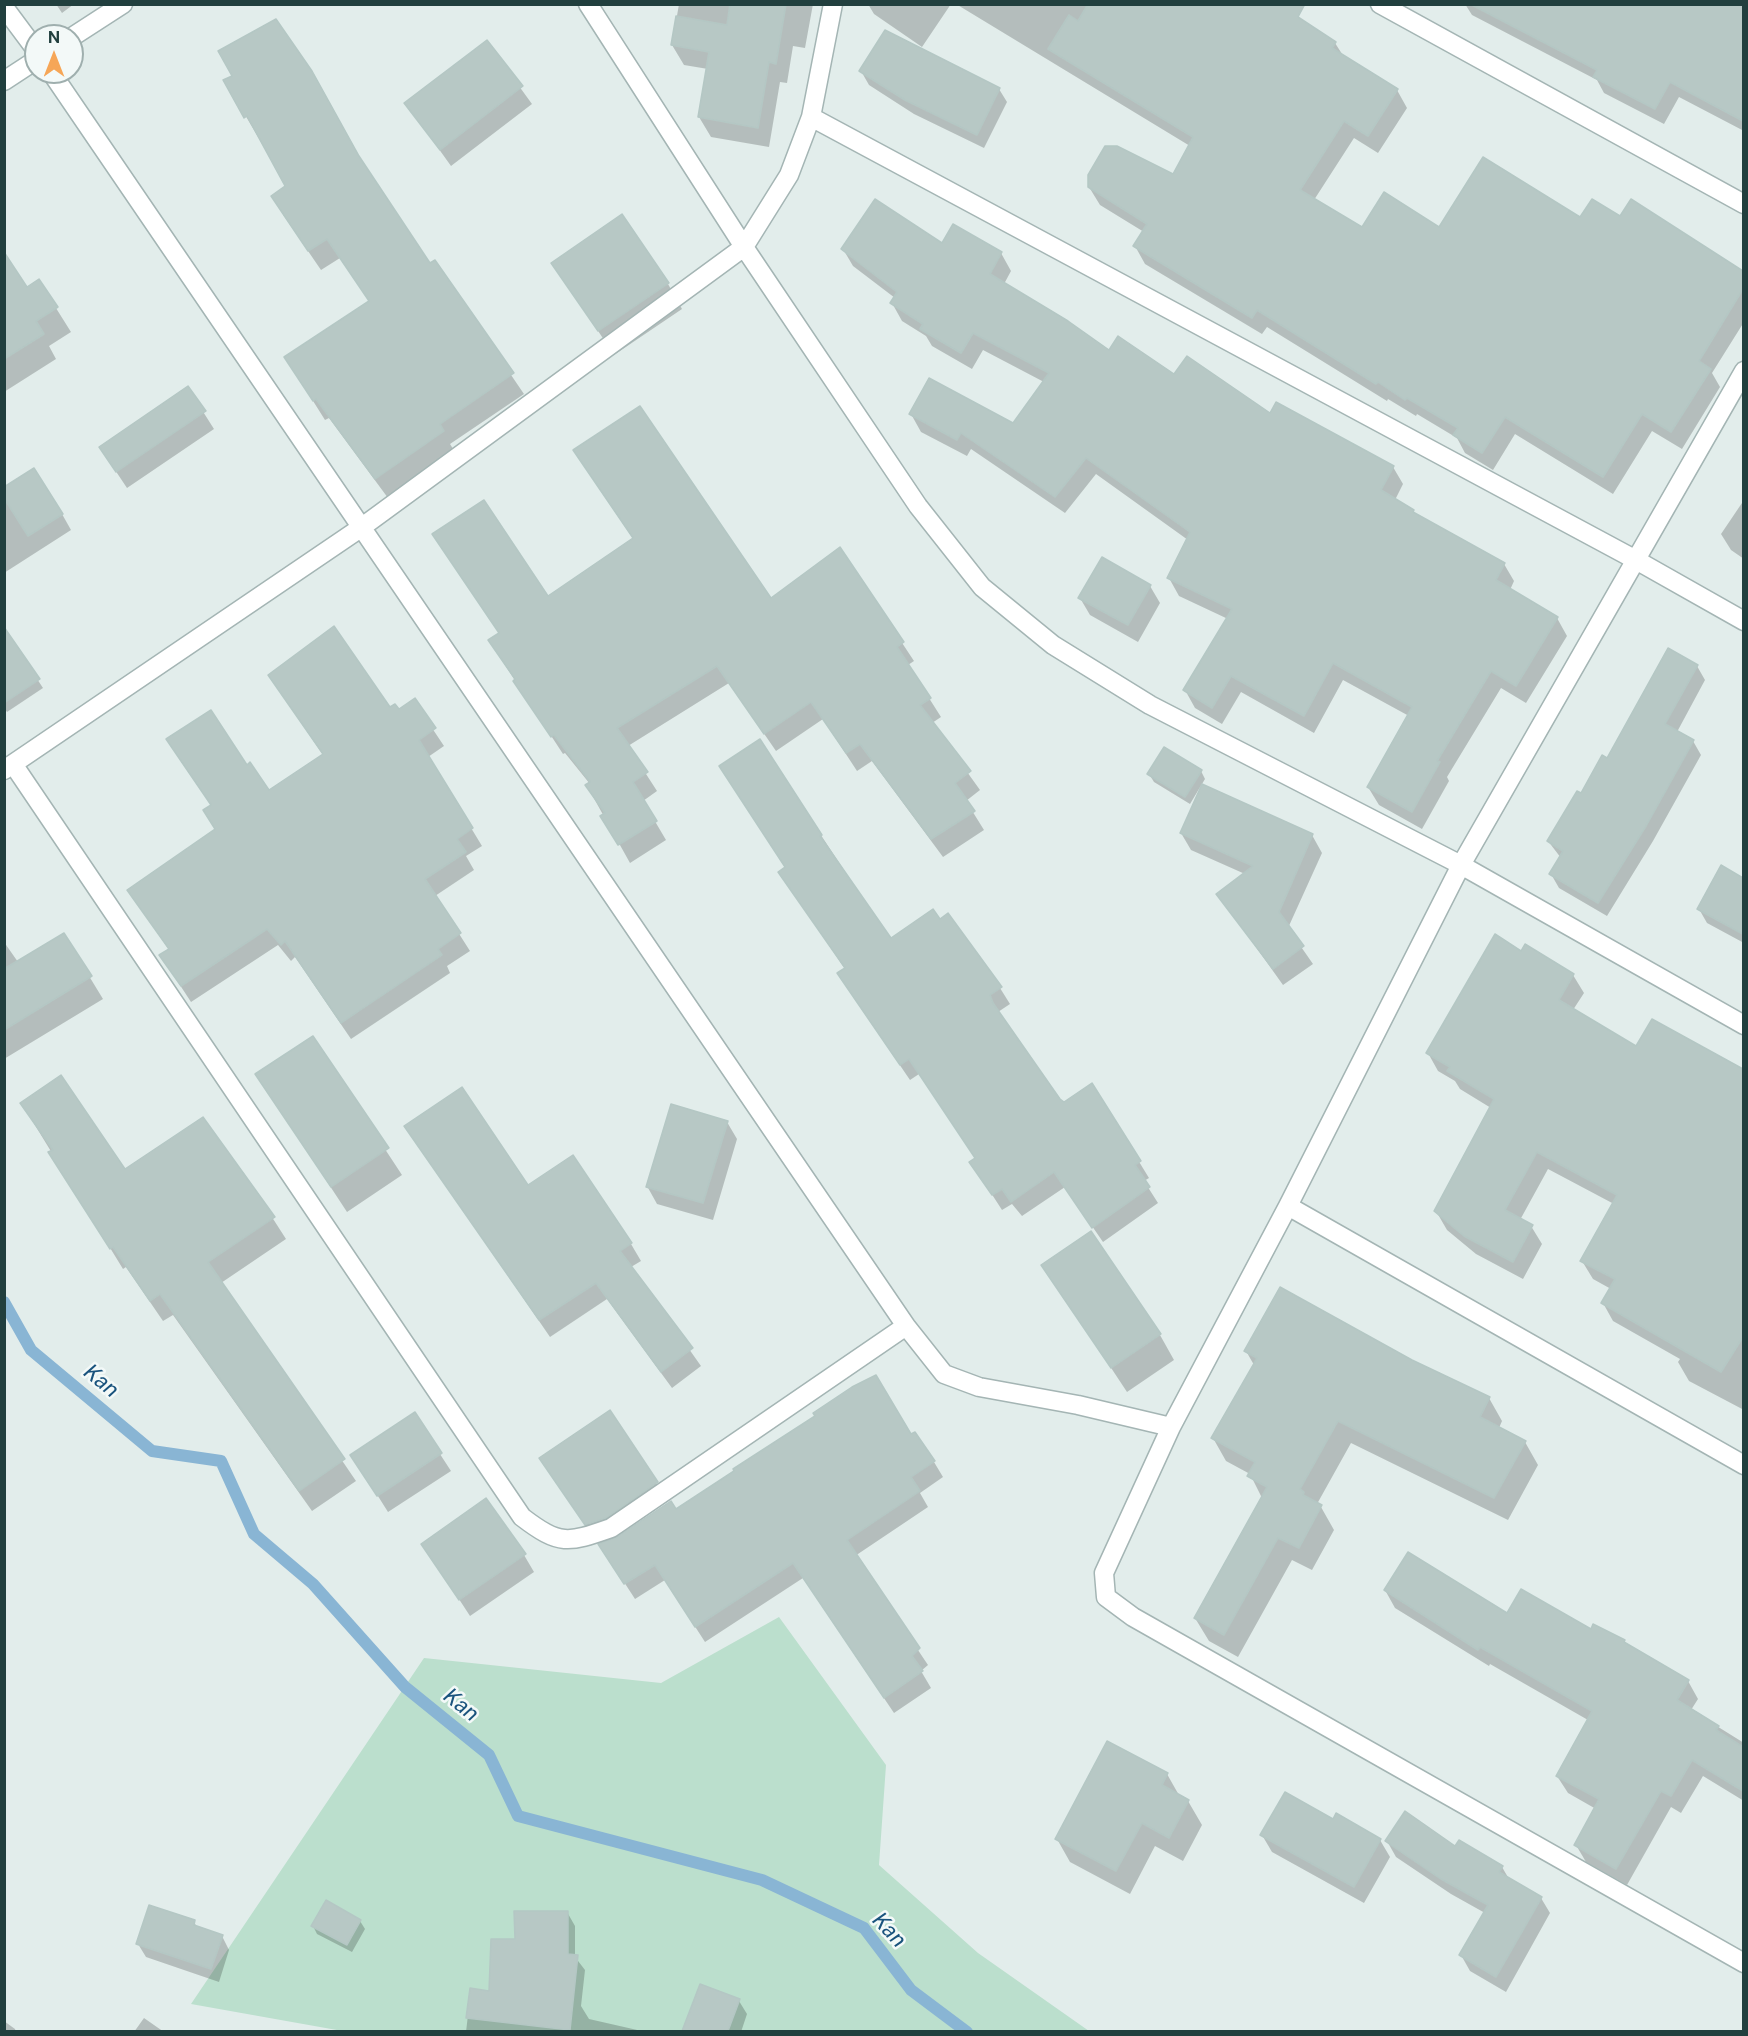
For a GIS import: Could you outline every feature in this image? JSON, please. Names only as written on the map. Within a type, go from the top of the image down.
[{"type":"street","points":[[84,29],[123,4]]},
{"type":"street","points":[[588,4],[744,247],[918,506],[982,587],[1053,645],[1150,705],[1461,865],[1743,1025]]},
{"type":"street","points":[[833,4],[811,117],[789,175],[744,247],[362,527],[9,767],[522,1517],[546,1536],[576,1540],[611,1528],[906,1326]]},
{"type":"street","points":[[1380,4],[1743,204]]},
{"type":"street","points":[[4,7],[24,34]]},
{"type":"street","points":[[4,81],[24,68]]},
{"type":"street","points":[[59,84],[906,1326],[944,1374],[979,1387],[1078,1404],[1171,1426]]},
{"type":"street","points":[[811,117],[1636,560],[1743,621]]},
{"type":"street","points":[[1743,371],[1461,865],[1288,1206],[1171,1426],[1104,1573],[1106,1597],[1133,1617],[1743,1963]]},
{"type":"street","points":[[1288,1206],[1743,1465]]},
{"type":"green space","points":[[779,1617],[886,1765],[879,1865],[978,1953],[1089,2031],[348,2032],[191,2004],[424,1658],[661,1683]]},
{"type":"building","points":[[730,4],[786,4],[776,64],[769,62],[758,128],[698,117],[709,52],[671,45],[676,16],[727,25]]},
{"type":"building","points":[[1088,4],[1305,4],[1298,17],[1336,42],[1332,48],[1398,89],[1368,136],[1344,121],[1300,190],[1362,227],[1384,192],[1439,227],[1483,157],[1580,217],[1592,199],[1620,216],[1631,199],[1743,271],[1743,289],[1699,361],[1711,369],[1671,432],[1642,414],[1603,477],[1505,417],[1482,453],[1453,435],[1458,428],[1407,398],[1405,400],[1378,382],[1376,384],[1257,310],[1252,318],[1133,246],[1147,224],[1088,187],[1088,175],[1105,146],[1117,146],[1173,174],[1193,137],[1048,49],[1069,15],[1078,21]]},
{"type":"building","points":[[1470,4],[1743,4],[1743,121],[1670,82],[1655,109],[1593,77],[1597,70]]},
{"type":"building","points":[[276,19],[312,71],[359,156],[430,263],[435,260],[514,373],[440,424],[444,431],[375,479],[316,399],[313,401],[284,357],[369,301],[327,239],[308,251],[271,196],[285,186],[247,116],[244,118],[223,80],[232,76],[218,51]]},
{"type":"building","points":[[885,30],[1000,88],[977,135],[905,100],[859,71]]},
{"type":"building","points":[[487,40],[523,86],[440,150],[404,103]]},
{"type":"building","points":[[875,199],[942,243],[953,224],[1002,252],[990,274],[1068,321],[1109,350],[1118,336],[1174,374],[1187,356],[1270,413],[1276,402],[1394,466],[1381,490],[1414,510],[1413,512],[1505,563],[1496,580],[1558,617],[1516,686],[1491,671],[1437,761],[1440,762],[1412,812],[1367,787],[1412,707],[1333,663],[1304,716],[1231,676],[1212,708],[1183,690],[1232,609],[1167,578],[1190,532],[1086,458],[1055,497],[961,433],[957,440],[909,414],[929,378],[1013,423],[1049,373],[973,333],[961,353],[920,329],[923,324],[890,303],[897,292],[841,249]]},
{"type":"building","points":[[622,214],[669,283],[598,331],[551,263]]},
{"type":"building","points":[[4,252],[27,287],[39,279],[58,307],[36,321],[44,334],[4,359]]},
{"type":"building","points":[[188,386],[206,411],[116,472],[99,447]]},
{"type":"building","points":[[640,406],[771,598],[840,547],[904,642],[897,647],[931,698],[920,705],[971,771],[955,783],[975,811],[931,839],[860,744],[846,753],[811,702],[764,734],[717,666],[617,728],[648,772],[633,782],[657,821],[618,845],[600,816],[605,813],[585,785],[590,782],[554,735],[551,737],[513,681],[515,679],[488,640],[499,633],[432,534],[484,500],[548,596],[633,538],[573,450]]},
{"type":"building","points":[[34,468],[63,514],[28,536],[4,498],[4,487]]},
{"type":"building","points":[[1102,557],[1151,585],[1128,625],[1078,598]]},
{"type":"building","points":[[334,626],[390,707],[395,704],[399,709],[415,698],[436,728],[419,740],[473,828],[457,839],[466,852],[425,879],[461,933],[438,949],[442,955],[341,1023],[285,941],[281,945],[267,929],[181,986],[159,955],[169,949],[127,890],[215,829],[203,810],[211,805],[166,739],[211,710],[247,765],[250,762],[269,790],[323,754],[268,675]]},
{"type":"building","points":[[4,627],[40,679],[4,703]]},
{"type":"building","points":[[1668,648],[1698,665],[1665,724],[1694,740],[1646,826],[1598,903],[1549,874],[1563,851],[1547,841],[1577,791],[1581,793],[1602,755],[1607,758]]},
{"type":"building","points":[[760,739],[822,835],[820,836],[891,938],[933,909],[940,919],[948,913],[1002,987],[990,995],[993,1003],[1060,1099],[1064,1102],[1092,1083],[1141,1161],[1135,1165],[1150,1187],[1092,1228],[1054,1172],[1011,1202],[1002,1189],[992,1195],[969,1162],[975,1158],[909,1059],[900,1065],[837,973],[845,968],[778,872],[785,867],[719,766]]},
{"type":"building","points":[[1164,747],[1202,770],[1185,797],[1147,774]]},
{"type":"building","points":[[1202,784],[1313,834],[1279,912],[1304,946],[1273,969],[1216,894],[1253,866],[1180,833]]},
{"type":"building","points":[[1721,865],[1743,878],[1743,934],[1697,909]]},
{"type":"building","points":[[64,933],[92,976],[4,1030],[4,969]]},
{"type":"building","points":[[1495,934],[1521,951],[1525,944],[1574,974],[1559,1000],[1636,1046],[1652,1019],[1743,1069],[1743,1337],[1721,1372],[1601,1303],[1615,1279],[1580,1261],[1617,1195],[1537,1152],[1505,1210],[1533,1225],[1513,1262],[1464,1236],[1434,1211],[1494,1099],[1447,1071],[1450,1067],[1426,1053]]},
{"type":"building","points":[[313,1036],[389,1148],[331,1187],[255,1074]]},
{"type":"building","points":[[61,1075],[125,1169],[203,1117],[275,1217],[208,1262],[345,1459],[299,1491],[160,1294],[150,1301],[113,1247],[110,1249],[48,1152],[53,1150],[20,1103]]},
{"type":"building","points":[[462,1087],[528,1185],[573,1155],[632,1243],[620,1251],[693,1348],[661,1372],[596,1283],[539,1320],[404,1126]]},
{"type":"building","points":[[671,1104],[728,1121],[703,1203],[646,1187]]},
{"type":"building","points":[[1091,1231],[1161,1334],[1111,1368],[1041,1265]]},
{"type":"building","points":[[1280,1287],[1412,1360],[1490,1397],[1480,1417],[1526,1441],[1494,1498],[1338,1421],[1300,1489],[1304,1492],[1303,1495],[1322,1505],[1299,1548],[1278,1538],[1224,1635],[1194,1618],[1267,1487],[1247,1476],[1255,1462],[1211,1438],[1257,1358],[1244,1351]]},
{"type":"building","points":[[876,1375],[911,1434],[915,1432],[935,1461],[911,1477],[920,1491],[847,1540],[920,1648],[912,1656],[923,1671],[884,1698],[793,1563],[695,1627],[655,1565],[624,1584],[598,1544],[617,1537],[671,1501],[676,1509],[815,1416],[813,1413],[852,1387]]},
{"type":"building","points":[[610,1410],[658,1482],[606,1518],[585,1525],[539,1458]]},
{"type":"building","points":[[415,1412],[442,1453],[377,1496],[350,1455]]},
{"type":"building","points":[[486,1498],[526,1554],[459,1600],[421,1544]]},
{"type":"building","points":[[1408,1552],[1507,1613],[1521,1589],[1591,1629],[1593,1624],[1625,1640],[1624,1642],[1689,1680],[1677,1700],[1719,1726],[1716,1730],[1743,1747],[1743,1791],[1692,1760],[1671,1796],[1661,1791],[1616,1869],[1574,1845],[1599,1799],[1556,1776],[1592,1711],[1480,1647],[1478,1650],[1384,1590]]},
{"type":"building","points":[[1107,1741],[1168,1773],[1162,1785],[1189,1800],[1169,1838],[1142,1823],[1116,1871],[1055,1839]]},
{"type":"building","points":[[1285,1792],[1333,1819],[1336,1813],[1381,1839],[1354,1887],[1260,1835]]},
{"type":"building","points":[[1405,1811],[1455,1846],[1459,1840],[1503,1866],[1499,1872],[1542,1897],[1496,1977],[1459,1955],[1488,1905],[1441,1879],[1385,1841]]},
{"type":"building","points":[[326,1900],[361,1920],[347,1945],[311,1926]]},
{"type":"building","points":[[149,1905],[195,1920],[194,1925],[223,1935],[211,1969],[136,1944]]},
{"type":"building","points":[[514,1911],[568,1911],[568,1954],[578,1955],[570,2030],[466,2018],[470,1988],[489,1991],[491,1939],[515,1939]]},
{"type":"building","points":[[700,1984],[740,1999],[728,2031],[682,2031]]},
{"type":"waterway","name":"Kan","points":[[4,1302],[31,1350],[152,1451],[221,1461],[254,1534],[313,1584],[405,1687],[489,1755],[518,1816],[762,1880],[864,1928],[911,1990],[967,2032]]}]
